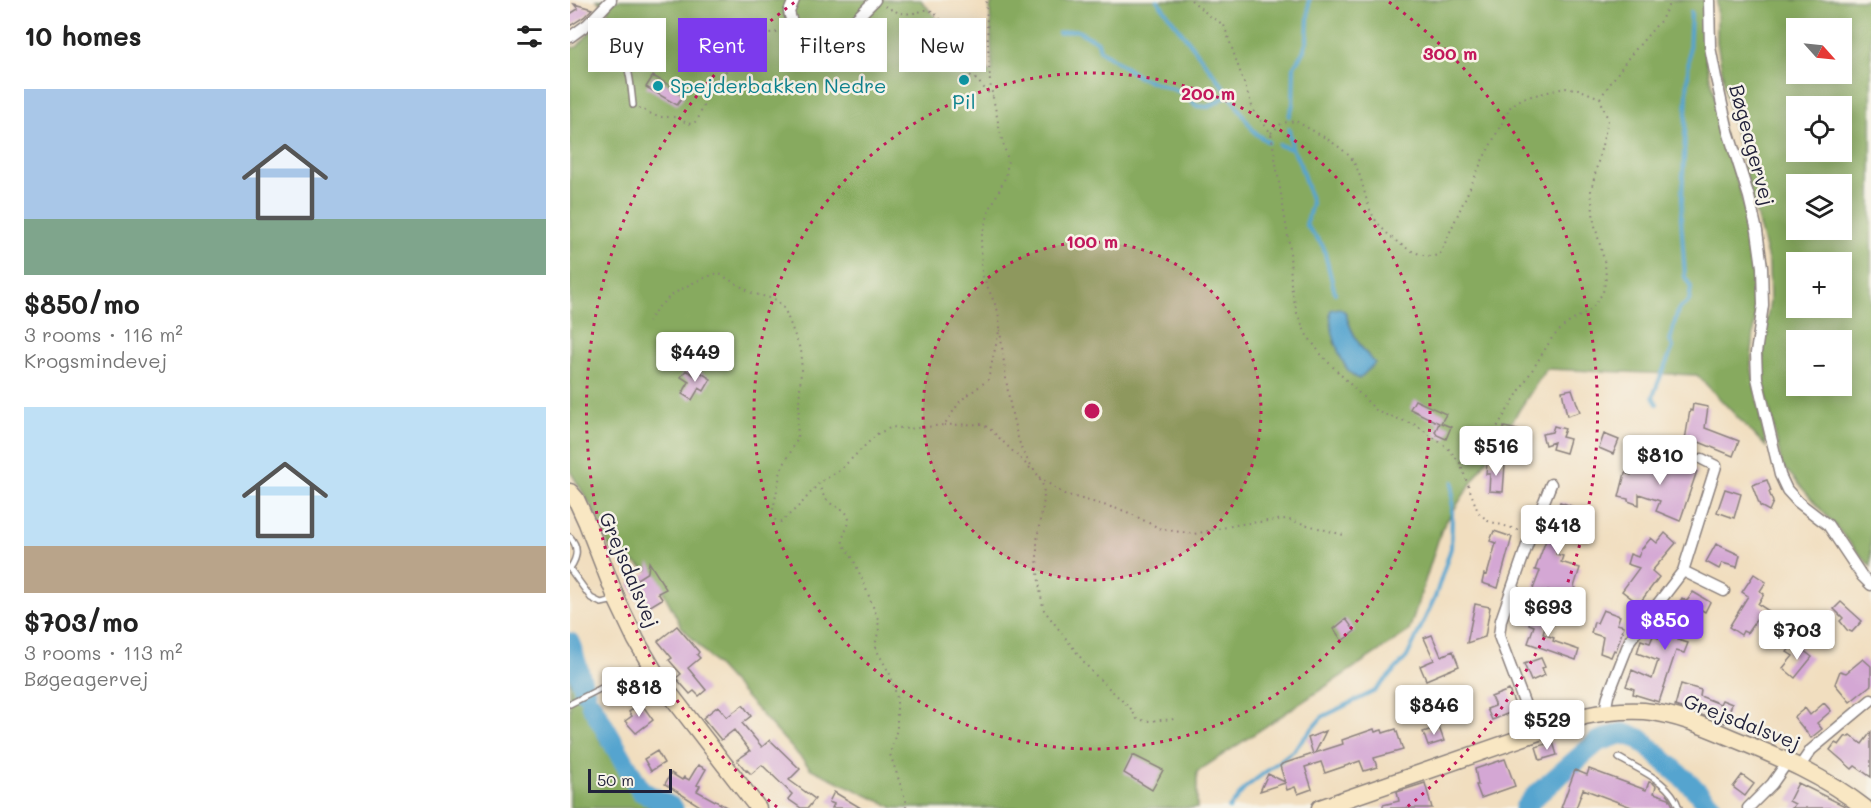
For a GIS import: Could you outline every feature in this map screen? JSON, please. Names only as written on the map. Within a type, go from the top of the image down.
[{"type":"street","points":[[594,18],[611,0]]},
{"type":"street","points":[[791,18],[789,12],[794,0]]},
{"type":"street","name":"Bøgeagervej","points":[[1709,0],[1710,47],[1716,78],[1728,131],[1749,196],[1758,240],[1763,305],[1756,353],[1757,378],[1780,475],[1787,489],[1798,502],[1828,525],[1862,576],[1871,585]]},
{"type":"street","points":[[859,18],[879,2]]},
{"type":"street","points":[[570,37],[588,24]]},
{"type":"street","points":[[1605,712],[1608,696],[1630,640],[1683,571],[1716,466],[1701,459]]},
{"type":"street","points":[[1536,734],[1499,636],[1501,620],[1551,484]]},
{"type":"street","name":"Grejsdalsvej","points":[[570,492],[587,524],[617,600],[636,640],[660,681],[758,808]]},
{"type":"street","points":[[1683,571],[1724,591]]},
{"type":"street","points":[[1748,808],[1794,764],[1871,700]]},
{"type":"street","name":"Grejsdalsvej","points":[[1320,808],[1585,716],[1605,712],[1645,711],[1674,716],[1704,726],[1794,764],[1822,778],[1865,808]]},
{"type":"lane","points":[[629,72],[633,105]]},
{"type":"lane","points":[[570,537],[576,546],[577,554],[570,569],[591,598],[601,603],[617,600]]},
{"type":"lane","points":[[570,704],[650,663]]},
{"type":"lane","points":[[1619,758],[1665,786],[1677,801],[1679,808]]},
{"type":"path","points":[[986,0],[990,83],[1008,160],[1006,176],[990,209],[981,238],[982,274],[998,311],[1008,394],[1018,438],[1025,459],[1043,484],[1044,495],[1037,534],[1041,599],[1044,610],[1091,671],[1131,709],[1137,719],[1146,722],[1177,719]]},
{"type":"path","points":[[1191,0],[1224,25],[1254,112],[1271,133],[1290,249],[1291,286],[1297,312],[1306,334],[1323,357],[1378,412],[1416,425],[1448,448],[1460,464],[1478,512],[1488,520],[1531,534]]},
{"type":"path","points":[[1600,98],[1629,57],[1661,20],[1671,0]]},
{"type":"path","points":[[879,2],[900,14],[914,14],[928,9],[942,19],[963,69],[993,96]]},
{"type":"path","points":[[633,105],[658,117],[677,117],[688,124],[694,123],[719,79],[751,42],[764,34],[779,32]]},
{"type":"path","points":[[1271,133],[1282,123],[1296,121],[1345,152],[1354,162],[1376,222],[1406,248],[1422,256],[1432,257],[1440,254],[1482,161],[1511,106],[1523,98],[1565,88],[1578,89],[1600,98],[1608,120],[1591,191],[1594,222],[1605,264],[1606,278],[1603,292],[1590,310],[1565,325],[1552,338],[1489,440],[1460,464]]},
{"type":"path","points":[[648,322],[663,300],[718,273],[752,293],[777,300],[785,310],[802,354],[797,440],[781,470],[773,509],[773,519],[781,522],[819,483],[840,470],[877,434],[892,428],[981,424],[989,428],[1038,476],[1064,494],[1125,511],[1161,529],[1194,534],[1241,524],[1286,519],[1347,536]]},
{"type":"path","points":[[944,425],[962,400],[988,380],[999,327]]},
{"type":"path","points":[[819,483],[822,496],[829,504],[846,513],[849,523],[843,538],[844,545],[878,619],[876,649],[891,676],[897,698],[897,729],[890,754],[906,801],[906,808]]},
{"type":"green space","points":[[597,0],[921,0],[936,18],[899,18],[899,72],[992,72],[990,8],[993,0],[1704,0],[1706,60],[1729,157],[1740,190],[1755,261],[1757,298],[1751,364],[1766,447],[1697,375],[1546,369],[1442,528],[1409,631],[1197,772],[1197,808],[894,808],[811,769],[681,626],[654,574],[610,549],[597,516],[570,471],[570,48],[577,47],[588,34],[588,72],[666,72],[666,18],[602,18],[609,10]],"holes":[[[1345,312],[1360,346],[1375,363],[1353,375],[1334,342]]]},
{"type":"green space","points":[[1717,0],[1871,0],[1871,567],[1782,465],[1762,376],[1765,330],[1770,301],[1769,264],[1728,106],[1717,42]]},
{"type":"green space","points":[[570,660],[600,740],[640,796],[662,808],[570,808]]},
{"type":"water","points":[[1339,308],[1345,312],[1357,340],[1375,363],[1359,379],[1352,375],[1342,359],[1332,329],[1330,312]]},
{"type":"building","points":[[574,4],[592,9],[570,26],[570,14],[578,9]]},
{"type":"building","points":[[653,76],[685,94],[677,105],[646,87]]},
{"type":"building","points":[[686,370],[694,375],[697,370],[711,379],[704,391],[699,388],[692,400],[682,394],[689,382],[681,377]]},
{"type":"building","points":[[1572,389],[1580,412],[1567,416],[1562,391]]},
{"type":"building","points":[[1415,400],[1446,414],[1441,423],[1451,427],[1446,439],[1435,432],[1439,423],[1410,409]]},
{"type":"building","points":[[1693,404],[1708,407],[1705,428],[1739,441],[1733,456],[1699,442],[1685,440]]},
{"type":"building","points":[[1554,426],[1565,429],[1562,437],[1570,439],[1566,453],[1552,449],[1554,442],[1545,445],[1542,434],[1552,432]]},
{"type":"building","points":[[1504,427],[1518,430],[1515,443],[1501,440]]},
{"type":"building","points":[[1604,434],[1619,440],[1613,454],[1599,448]]},
{"type":"building","points":[[1635,461],[1653,466],[1655,462],[1672,466],[1673,463],[1697,471],[1680,521],[1656,511],[1660,501],[1639,494],[1639,505],[1619,497],[1625,473],[1631,475]]},
{"type":"building","points":[[1487,463],[1505,464],[1503,492],[1489,491],[1490,474],[1486,474]]},
{"type":"building","points":[[1767,480],[1773,502],[1769,511],[1760,506],[1752,485]]},
{"type":"building","points":[[1725,489],[1741,494],[1734,518],[1717,512]]},
{"type":"building","points":[[1560,502],[1574,507],[1587,516],[1580,538],[1571,534],[1569,539],[1562,537],[1556,554],[1563,556],[1561,562],[1580,568],[1572,599],[1548,590],[1545,597],[1543,596],[1541,606],[1528,602],[1540,571],[1535,570]]},
{"type":"building","points":[[1494,531],[1512,537],[1498,588],[1482,583],[1484,574],[1487,575],[1496,543],[1490,541]]},
{"type":"building","points":[[1665,533],[1676,543],[1652,571],[1659,577],[1639,604],[1622,591],[1639,568],[1627,564],[1630,554],[1638,557],[1651,538],[1657,543]]},
{"type":"building","points":[[1716,544],[1740,555],[1737,567],[1722,563],[1719,569],[1706,562]]},
{"type":"building","points":[[649,562],[666,589],[658,593],[662,599],[644,610],[629,584],[648,572]]},
{"type":"building","points":[[1754,574],[1766,582],[1760,591],[1764,594],[1758,604],[1769,611],[1766,626],[1756,620],[1747,633],[1743,631],[1741,635],[1729,627],[1748,596],[1742,592]]},
{"type":"building","points":[[1693,592],[1710,602],[1705,612],[1700,609],[1695,618],[1689,614],[1678,640],[1688,643],[1684,653],[1676,651],[1659,702],[1633,694],[1634,689],[1626,686],[1632,670],[1652,679],[1658,661],[1637,653],[1641,640],[1650,643],[1653,636],[1667,641],[1680,609],[1677,607],[1682,598],[1687,601]]},
{"type":"building","points":[[1841,602],[1862,621],[1852,632],[1847,630],[1840,621],[1843,618],[1834,609]]},
{"type":"building","points":[[1475,604],[1490,607],[1485,637],[1467,643]]},
{"type":"building","points":[[1603,610],[1620,616],[1617,624],[1624,626],[1616,651],[1614,650],[1611,657],[1600,653],[1603,637],[1591,633],[1594,622],[1597,623]]},
{"type":"building","points":[[1540,613],[1548,616],[1543,634],[1554,638],[1553,641],[1579,650],[1576,660],[1528,643],[1534,626],[1529,624],[1532,614],[1539,615]]},
{"type":"building","points":[[1346,619],[1355,631],[1342,641],[1334,629]]},
{"type":"building","points":[[677,626],[699,652],[697,655],[700,658],[688,668],[706,690],[699,696],[694,691],[690,694],[676,678],[681,674],[669,660],[672,658],[658,641]]},
{"type":"building","points":[[1432,635],[1441,656],[1453,651],[1459,666],[1426,680],[1420,666],[1434,660],[1424,638]]},
{"type":"building","points":[[1794,643],[1812,657],[1795,678],[1783,668],[1793,656],[1787,652]]},
{"type":"building","points":[[1541,658],[1545,667],[1542,668],[1545,675],[1531,681],[1524,664]]},
{"type":"building","points":[[1863,659],[1871,666],[1871,685],[1850,702],[1835,684],[1840,671],[1846,673]]},
{"type":"building","points":[[1681,684],[1701,690],[1700,696],[1720,704],[1722,700],[1732,704],[1725,723],[1675,706]]},
{"type":"building","points":[[1509,690],[1517,710],[1492,720],[1487,709],[1495,706],[1491,697]]},
{"type":"building","points":[[641,703],[653,720],[636,733],[625,721],[632,716],[629,712]]},
{"type":"building","points":[[1824,703],[1831,711],[1817,723],[1822,729],[1811,738],[1794,717],[1805,708],[1810,715]]},
{"type":"building","points":[[743,705],[751,716],[742,723],[762,747],[770,740],[800,769],[789,780],[815,799],[808,808],[801,808],[788,799],[792,794],[762,765],[751,774],[746,771],[737,760],[750,751],[734,730],[721,740],[703,718],[718,706],[727,717]]},
{"type":"building","points":[[1439,727],[1444,741],[1428,746],[1423,732]]},
{"type":"building","points":[[1374,729],[1375,732],[1382,730],[1383,733],[1396,729],[1403,750],[1374,758],[1377,767],[1364,771],[1360,761],[1325,773],[1321,762],[1305,767],[1312,789],[1298,794],[1295,787],[1287,790],[1285,783],[1260,791],[1268,774],[1285,782],[1280,766],[1282,764],[1313,754],[1308,738],[1326,731],[1315,753],[1343,744],[1342,740]]},
{"type":"building","points":[[1871,732],[1871,777],[1855,766],[1852,769],[1830,750],[1835,743],[1839,745],[1846,736],[1850,735],[1862,744]]},
{"type":"building","points":[[1553,742],[1557,755],[1540,760],[1536,747]]},
{"type":"building","points":[[657,751],[664,763],[651,771],[644,759]]},
{"type":"building","points":[[1133,755],[1163,770],[1152,790],[1124,773]]},
{"type":"building","points":[[1505,759],[1515,786],[1481,798],[1476,785],[1478,785],[1475,769]]},
{"type":"building","points":[[698,765],[706,769],[697,785],[700,786],[697,791],[728,808],[703,808],[665,784],[671,773],[682,780],[684,777],[689,780]]},
{"type":"building","points":[[1589,769],[1646,790],[1649,782],[1653,783],[1656,786],[1654,793],[1669,798],[1673,806],[1672,808],[1634,808],[1583,789],[1576,808],[1561,808],[1575,770],[1587,775]]},
{"type":"building","points":[[1742,775],[1754,784],[1745,796],[1733,787]]},
{"type":"building","points":[[1425,783],[1432,808],[1383,808],[1383,805],[1399,801],[1397,792]]},
{"type":"building","points":[[1798,783],[1847,808],[1792,808],[1795,804],[1789,801]]},
{"type":"building","points":[[834,792],[861,808],[832,808],[834,804],[829,802]]},
{"type":"waterway","points":[[1157,0],[1229,94]]},
{"type":"waterway","points":[[1289,116],[1293,105],[1294,66],[1307,41],[1309,0]]},
{"type":"waterway","points":[[1657,404],[1653,397],[1673,347],[1670,341],[1678,310],[1689,301],[1691,287],[1685,277],[1681,218],[1691,12]]},
{"type":"waterway","points":[[1059,33],[1076,30],[1098,42],[1100,50],[1139,77],[1181,92],[1197,106],[1209,107],[1229,94],[1255,133],[1268,142]]},
{"type":"waterway","points":[[1289,129],[1292,149],[1299,161],[1312,203],[1306,225],[1323,246],[1335,293]]},
{"type":"waterway","points":[[1279,145],[1292,149]]},
{"type":"waterway","points":[[1229,808],[1246,787],[1294,750],[1322,717],[1375,691],[1407,657],[1435,597],[1451,548],[1453,482]]},
{"type":"waterway","points":[[570,643],[585,692]]},
{"type":"waterway","points":[[591,704],[641,791],[673,808]]},
{"type":"waterway","points":[[1525,808],[1533,798],[1597,742],[1622,733],[1640,739],[1713,808]]},
{"type":"place","name":"Pil","points":[[964,80]]},
{"type":"place","name":"Spejderbakken Nedre","points":[[658,86]]}]
